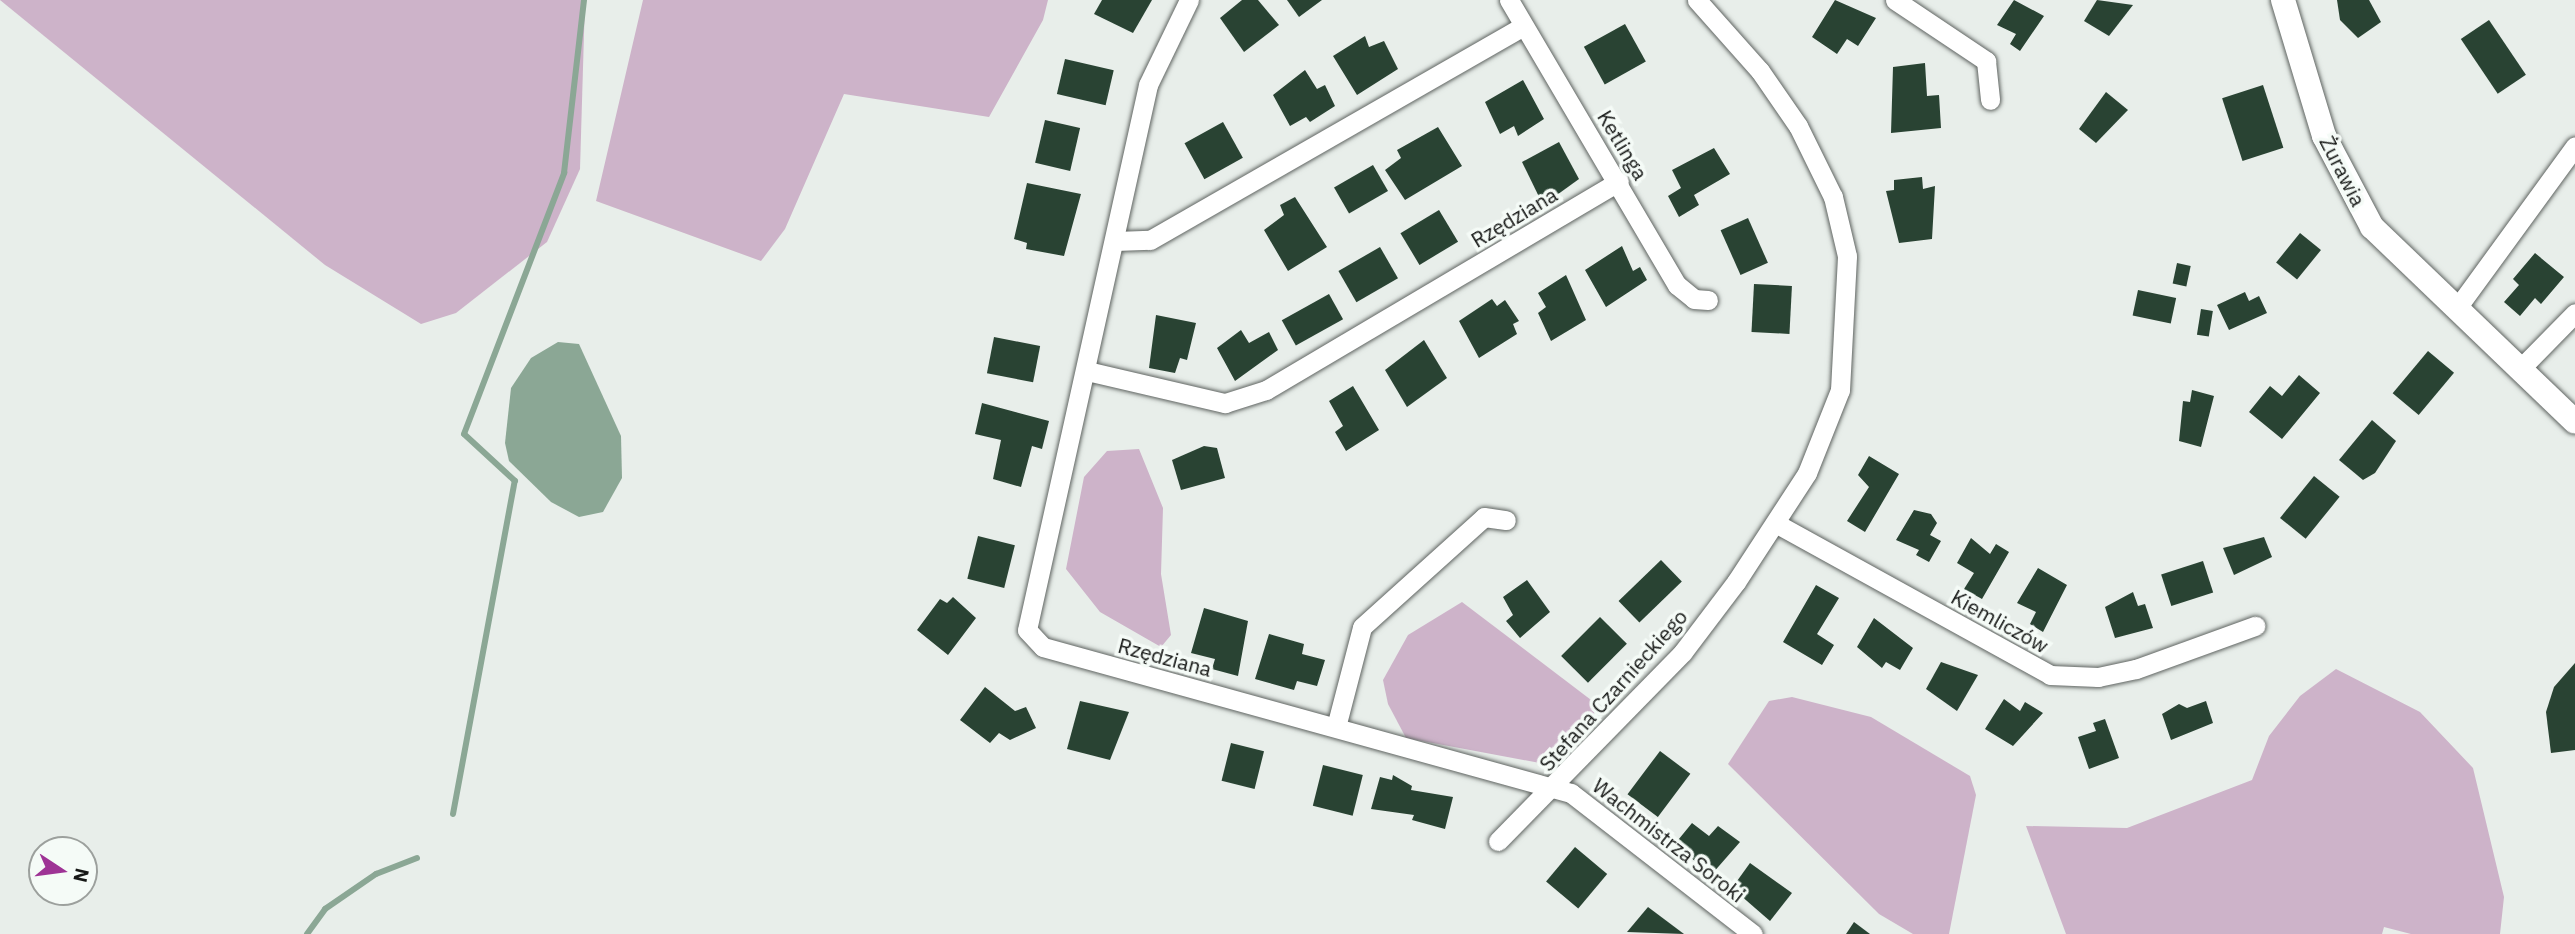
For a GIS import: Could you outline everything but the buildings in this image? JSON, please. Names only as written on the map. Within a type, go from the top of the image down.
[{"type":"street","name":"Rzędziana","points":[[1189,0],[1149,85],[1087,372],[1027,630],[1043,647],[1553,790]]},
{"type":"street","name":"Ketlinga","points":[[1509,0],[1619,181],[1677,285],[1694,299],[1708,300]]},
{"type":"street","name":"Stefana Czarnieckiego","points":[[1498,841],[1553,790],[1683,652],[1777,524],[1807,473],[1840,390],[1847,256],[1833,197],[1798,126],[1760,71],[1697,0]]},
{"type":"street","points":[[1895,0],[1986,61],[1990,100]]},
{"type":"street","name":"Żurawia","points":[[2283,0],[2324,136],[2344,181],[2372,227],[2575,422]]},
{"type":"street","points":[[1115,241],[1150,240],[1523,26]]},
{"type":"street","points":[[2457,308],[2575,146]]},
{"type":"street","name":"Rzędziana","points":[[1087,372],[1225,403],[1266,390],[1619,181]]},
{"type":"street","points":[[2520,369],[2575,313]]},
{"type":"street","points":[[1336,727],[1362,627],[1484,517],[1506,520]]},
{"type":"street","name":"Kiemliczów","points":[[1777,524],[2050,676],[2098,677],[2136,669],[2255,626]]},
{"type":"street","name":"Wachmistrza Soroki","points":[[1553,790],[1570,793],[1753,934]]},
{"type":"shaded area","points":[[0,0],[585,0],[580,169],[547,242],[456,313],[421,324],[325,265]]},
{"type":"shaded area","points":[[643,0],[1048,0],[1043,20],[989,117],[844,94],[785,229],[761,261],[596,201]]},
{"type":"shaded area","points":[[558,342],[579,344],[621,436],[622,478],[603,512],[579,517],[551,502],[509,461],[505,443],[511,388],[531,358]]},
{"type":"shaded area","points":[[1139,449],[1163,508],[1161,574],[1171,635],[1161,647],[1100,612],[1066,569],[1084,477],[1107,451]]},
{"type":"shaded area","points":[[1462,602],[1599,706],[1556,766],[1406,738],[1388,704],[1383,680],[1408,635]]},
{"type":"shaded area","points":[[2336,669],[2420,712],[2473,768],[2504,897],[2500,934],[2411,934],[2384,927],[2382,934],[2066,934],[2026,826],[2127,828],[2252,780],[2269,736],[2300,696]]},
{"type":"shaded area","points":[[1792,697],[1871,717],[1970,776],[1976,795],[1949,934],[1913,934],[1879,914],[1728,764],[1769,701]]},
{"type":"waterway","points":[[453,814],[515,481],[464,434],[564,173],[584,0]]},
{"type":"waterway","points":[[307,934],[325,909],[376,874],[417,858]]}]
